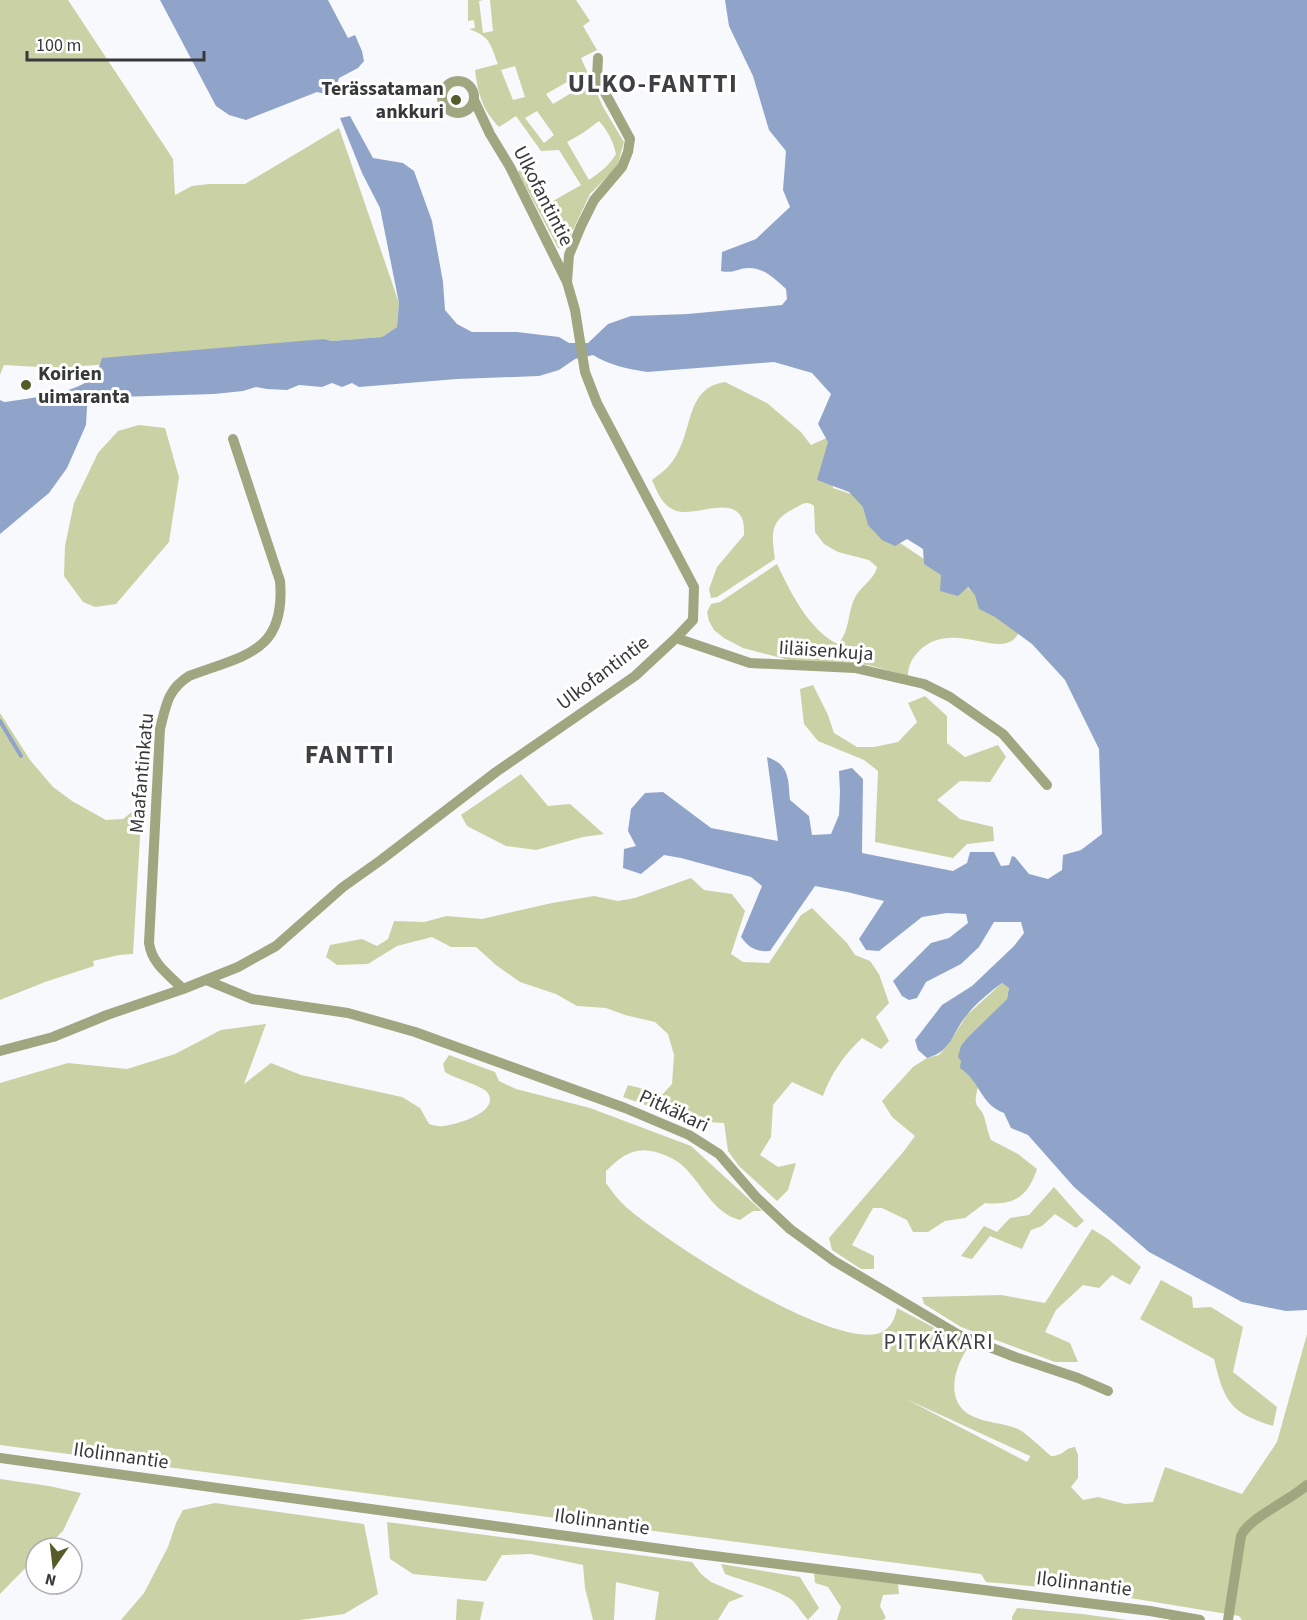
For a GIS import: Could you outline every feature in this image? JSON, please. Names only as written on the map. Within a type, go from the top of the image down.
[{"type":"street","points":[[567,282],[569,255],[581,226],[594,200],[622,167],[630,139],[597,78],[598,58]]},
{"type":"street","name":"Ulkofantintie","points":[[0,1051],[52,1037],[206,980],[238,967],[276,946],[343,887],[496,772],[635,676],[693,620],[694,587],[597,403],[585,372],[575,310],[567,282],[510,167],[490,134],[474,100],[473,89],[465,82],[449,83],[442,91],[442,102],[449,111],[459,113],[480,125],[490,134]]},
{"type":"street","points":[[459,113],[469,109],[474,100]]},
{"type":"street","name":"Maafantinkatu","points":[[183,988],[154,961],[149,943],[160,729],[166,705],[171,692],[189,676],[255,650],[265,642],[273,632],[280,601],[280,580],[233,439]]},
{"type":"street","name":"Iiläisenkuja","points":[[676,638],[750,663],[855,668],[924,684],[950,697],[1002,734],[1047,786]]},
{"type":"street","name":"Pitkäkari","points":[[206,980],[252,999],[348,1013],[415,1032],[661,1122],[714,1150],[756,1197],[790,1229],[854,1274],[959,1335],[1108,1391]]},
{"type":"street","name":"Ilolinnantie","points":[[0,1458],[698,1554],[1150,1611],[1200,1620]]},
{"type":"street","points":[[1228,1620],[1243,1531],[1307,1485]]},
{"type":"green space","points":[[0,0],[68,0],[173,159],[175,195],[192,186],[245,184],[339,128],[399,303],[397,327],[382,337],[332,341],[324,339],[96,365],[56,368],[4,365],[0,375]]},
{"type":"green space","points":[[468,0],[483,0],[479,1],[483,33],[493,31],[490,0],[576,0],[590,21],[583,26],[597,50],[581,58],[603,107],[624,142],[617,167],[590,194],[564,249],[558,248],[518,172],[523,166],[546,205],[581,185],[559,150],[541,151],[516,116],[499,127],[488,114],[479,94],[475,70],[498,64],[486,38],[469,29],[475,28],[474,20],[468,21]],"holes":[[[515,66],[525,97],[513,100],[501,70]],[[567,82],[573,92],[553,104],[546,94]],[[537,111],[554,135],[544,143],[525,118]],[[599,121],[610,136],[616,154],[607,166],[589,180],[567,142]]]},
{"type":"green space","points":[[725,382],[767,403],[801,432],[811,445],[833,435],[824,429],[824,420],[829,424],[838,433],[845,449],[843,461],[834,476],[833,488],[863,498],[868,505],[872,519],[885,533],[993,605],[1013,622],[1019,633],[1015,639],[1005,644],[957,638],[944,638],[931,642],[914,656],[908,676],[868,665],[797,662],[743,648],[714,630],[707,612],[711,604],[720,602],[777,564],[794,598],[809,620],[818,630],[838,644],[845,632],[854,600],[874,575],[877,567],[869,560],[838,552],[824,544],[815,532],[814,506],[806,503],[788,512],[777,522],[773,534],[775,559],[717,597],[711,598],[709,589],[717,567],[744,535],[743,521],[738,513],[731,509],[712,508],[692,512],[674,510],[663,501],[652,480],[676,457],[697,400],[713,386]]},
{"type":"green space","points":[[139,425],[165,428],[179,477],[169,542],[116,604],[95,607],[83,602],[64,576],[65,546],[74,503],[98,453],[118,431]]},
{"type":"green space","points":[[813,685],[834,733],[857,747],[874,747],[898,742],[917,722],[908,703],[925,696],[947,716],[947,743],[965,757],[998,745],[1006,757],[990,782],[960,781],[937,800],[960,819],[993,827],[994,841],[967,844],[953,858],[875,842],[878,771],[864,760],[818,741],[804,724],[800,689]]},
{"type":"green space","points":[[0,713],[30,760],[53,787],[72,801],[106,820],[123,819],[142,804],[133,954],[93,961],[94,966],[0,1000]]},
{"type":"green space","points":[[521,774],[548,806],[570,804],[604,834],[583,837],[536,850],[506,846],[467,826],[461,815]]},
{"type":"green space","points":[[691,878],[704,890],[732,894],[745,911],[731,954],[743,962],[769,963],[801,915],[812,908],[847,943],[855,955],[870,961],[879,974],[889,1003],[876,1017],[889,1041],[881,1049],[862,1038],[839,1064],[823,1096],[792,1082],[773,1105],[771,1137],[760,1155],[778,1167],[796,1163],[788,1190],[777,1201],[739,1166],[728,1151],[724,1123],[692,1121],[623,1097],[628,1085],[660,1097],[672,1084],[674,1055],[668,1034],[655,1022],[606,1008],[577,1006],[556,994],[520,982],[476,947],[451,947],[432,937],[397,946],[368,964],[337,965],[326,957],[330,945],[362,939],[377,946],[388,939],[394,921],[424,922],[447,916],[482,919],[594,896],[618,901],[635,898]]},
{"type":"green space","points":[[1002,983],[1009,988],[1007,999],[968,1037],[961,1068],[970,1075],[978,1087],[976,1104],[984,1115],[991,1140],[1018,1154],[1037,1169],[1033,1178],[1025,1192],[1012,1201],[985,1203],[965,1218],[945,1221],[928,1232],[913,1232],[907,1220],[882,1208],[873,1208],[852,1245],[874,1256],[874,1269],[861,1269],[832,1250],[829,1238],[915,1136],[892,1117],[882,1101],[913,1067],[927,1058],[939,1055],[967,1015]]},
{"type":"green space","points":[[266,1024],[244,1084],[271,1063],[301,1075],[402,1097],[420,1108],[429,1124],[441,1126],[475,1116],[488,1106],[490,1099],[484,1089],[445,1072],[443,1064],[449,1055],[495,1072],[499,1081],[516,1089],[590,1108],[691,1146],[762,1211],[753,1211],[740,1220],[731,1217],[709,1198],[691,1174],[675,1160],[651,1151],[636,1151],[618,1160],[606,1171],[606,1183],[626,1207],[646,1223],[711,1266],[788,1310],[825,1325],[857,1334],[884,1331],[892,1323],[897,1308],[969,1346],[959,1364],[954,1384],[958,1402],[963,1410],[977,1418],[1018,1429],[1051,1456],[1059,1455],[1075,1447],[1078,1455],[1078,1478],[1071,1487],[1083,1500],[1098,1497],[1125,1504],[1153,1502],[1165,1467],[1242,1494],[1277,1442],[1307,1334],[1307,1620],[1242,1620],[1239,1616],[1088,1591],[986,1582],[981,1574],[0,1445],[0,1083],[68,1063],[127,1069],[175,1054],[221,1030]],"holes":[[[906,1399],[1030,1456],[1027,1462]]]},
{"type":"green space","points":[[1054,1187],[1084,1221],[1076,1228],[1055,1214],[1042,1226],[1031,1230],[1022,1249],[990,1236],[972,1259],[961,1256],[984,1226],[997,1232],[1010,1218],[1029,1215]]},
{"type":"green space","points":[[1092,1229],[1108,1239],[1141,1267],[1130,1285],[1112,1275],[1099,1288],[1083,1285],[1056,1310],[1045,1332],[1070,1343],[1078,1362],[1055,1362],[961,1327],[924,1304],[922,1297],[1001,1295],[1045,1303]]},
{"type":"green space","points":[[1161,1280],[1192,1297],[1193,1308],[1211,1307],[1243,1327],[1233,1372],[1277,1407],[1273,1426],[1247,1416],[1231,1403],[1221,1385],[1214,1359],[1140,1319]]},
{"type":"green space","points":[[0,1479],[81,1493],[63,1531],[58,1536],[24,1536],[24,1569],[0,1594]]},
{"type":"green space","points":[[215,1503],[364,1524],[378,1594],[344,1614],[300,1620],[121,1620],[144,1593],[168,1547],[183,1510]]},
{"type":"green space","points":[[387,1522],[692,1562],[711,1582],[744,1596],[729,1602],[718,1620],[655,1620],[659,1592],[616,1582],[614,1620],[593,1620],[585,1588],[583,1565],[531,1554],[502,1555],[486,1581],[413,1574],[390,1559]]},
{"type":"green space","points":[[721,1564],[800,1577],[819,1608],[808,1620],[788,1597],[725,1574]]},
{"type":"green space","points":[[814,1573],[898,1584],[899,1594],[883,1595],[880,1606],[886,1618],[883,1620],[837,1620],[841,1607],[828,1587],[815,1583]]},
{"type":"green space","points":[[457,1599],[484,1602],[480,1620],[456,1620]]},
{"type":"green space","points":[[1017,1608],[1082,1614],[1127,1620],[1012,1620]]},
{"type":"water","points":[[160,0],[328,0],[348,38],[355,35],[364,61],[358,68],[339,78],[333,96],[317,92],[246,120],[229,115],[216,106]]},
{"type":"water","points":[[725,0],[1307,0],[1307,1310],[1286,1311],[1242,1302],[1149,1252],[1074,1187],[1028,1135],[1011,1128],[1004,1113],[990,1104],[960,1068],[961,1061],[958,1057],[961,1046],[968,1037],[1007,999],[1009,988],[1002,983],[983,998],[962,1021],[942,1051],[927,1058],[918,1050],[915,1040],[942,1005],[972,986],[1014,946],[1024,933],[1021,922],[994,922],[979,947],[961,964],[926,982],[917,998],[909,1000],[902,996],[893,981],[931,943],[949,938],[968,923],[966,914],[947,913],[922,917],[879,951],[866,950],[859,939],[884,901],[815,886],[770,951],[761,951],[750,947],[741,937],[762,886],[751,877],[664,855],[641,874],[623,868],[624,849],[636,846],[628,831],[631,809],[645,793],[663,792],[711,828],[778,841],[767,757],[775,760],[784,769],[788,779],[790,800],[809,816],[812,835],[831,834],[839,815],[839,771],[852,768],[863,779],[862,853],[953,871],[967,863],[970,852],[994,852],[1001,866],[1009,865],[1012,856],[1029,874],[1048,879],[1062,870],[1063,855],[1081,850],[1102,834],[1099,749],[1065,680],[1032,644],[995,617],[979,609],[975,595],[968,587],[958,596],[940,591],[941,575],[924,564],[923,549],[907,539],[895,546],[882,540],[868,525],[863,507],[849,492],[817,480],[828,442],[818,424],[831,394],[812,373],[774,362],[647,372],[619,366],[593,355],[575,359],[559,370],[539,376],[457,379],[359,387],[352,383],[342,387],[332,383],[322,387],[299,385],[287,390],[256,387],[243,391],[214,394],[118,397],[101,389],[94,391],[87,407],[86,425],[67,468],[49,493],[0,534],[0,400],[4,402],[66,391],[88,381],[99,367],[102,358],[324,339],[332,341],[382,337],[397,327],[399,303],[380,208],[362,173],[340,118],[350,116],[373,158],[403,163],[414,171],[432,221],[443,282],[445,310],[457,324],[472,332],[517,332],[559,337],[569,343],[588,343],[608,324],[631,316],[688,314],[782,305],[787,299],[786,289],[764,272],[754,268],[730,272],[721,271],[722,252],[756,239],[790,207],[783,190],[786,151],[769,130],[753,76],[729,26]]},
{"type":"waterway","points":[[81,397],[116,386]]},
{"type":"waterway","points":[[0,721],[21,756]]},
{"type":"place","name":"Terässataman ankkuri","points":[[456,100]]},
{"type":"place","name":"Koirien uimaranta","points":[[26,385]]},
{"type":"district","name":"ULKO-FANTTI","points":[[653,83]]},
{"type":"district","name":"FANTTI","points":[[350,754]]},
{"type":"district","name":"PITKÄKARI","points":[[939,1342]]}]
